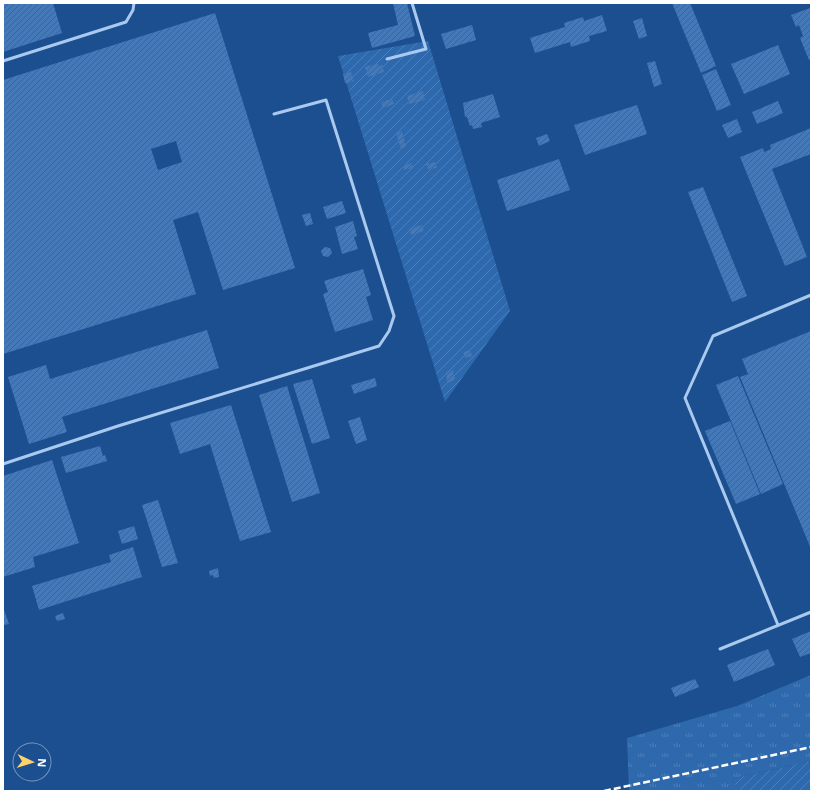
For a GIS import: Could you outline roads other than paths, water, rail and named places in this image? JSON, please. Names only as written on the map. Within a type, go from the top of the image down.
[{"type":"lane","points":[[3,61],[126,22],[133,10],[134,3]]},
{"type":"lane","points":[[387,59],[426,49],[412,3]]},
{"type":"lane","points":[[3,464],[118,426],[379,346],[390,331],[394,316],[326,100],[274,114]]},
{"type":"lane","points":[[778,625],[685,398],[713,336],[811,295]]},
{"type":"lane","points":[[720,649],[811,612]]},
{"type":"railway","points":[[604,791],[811,747]]}]
